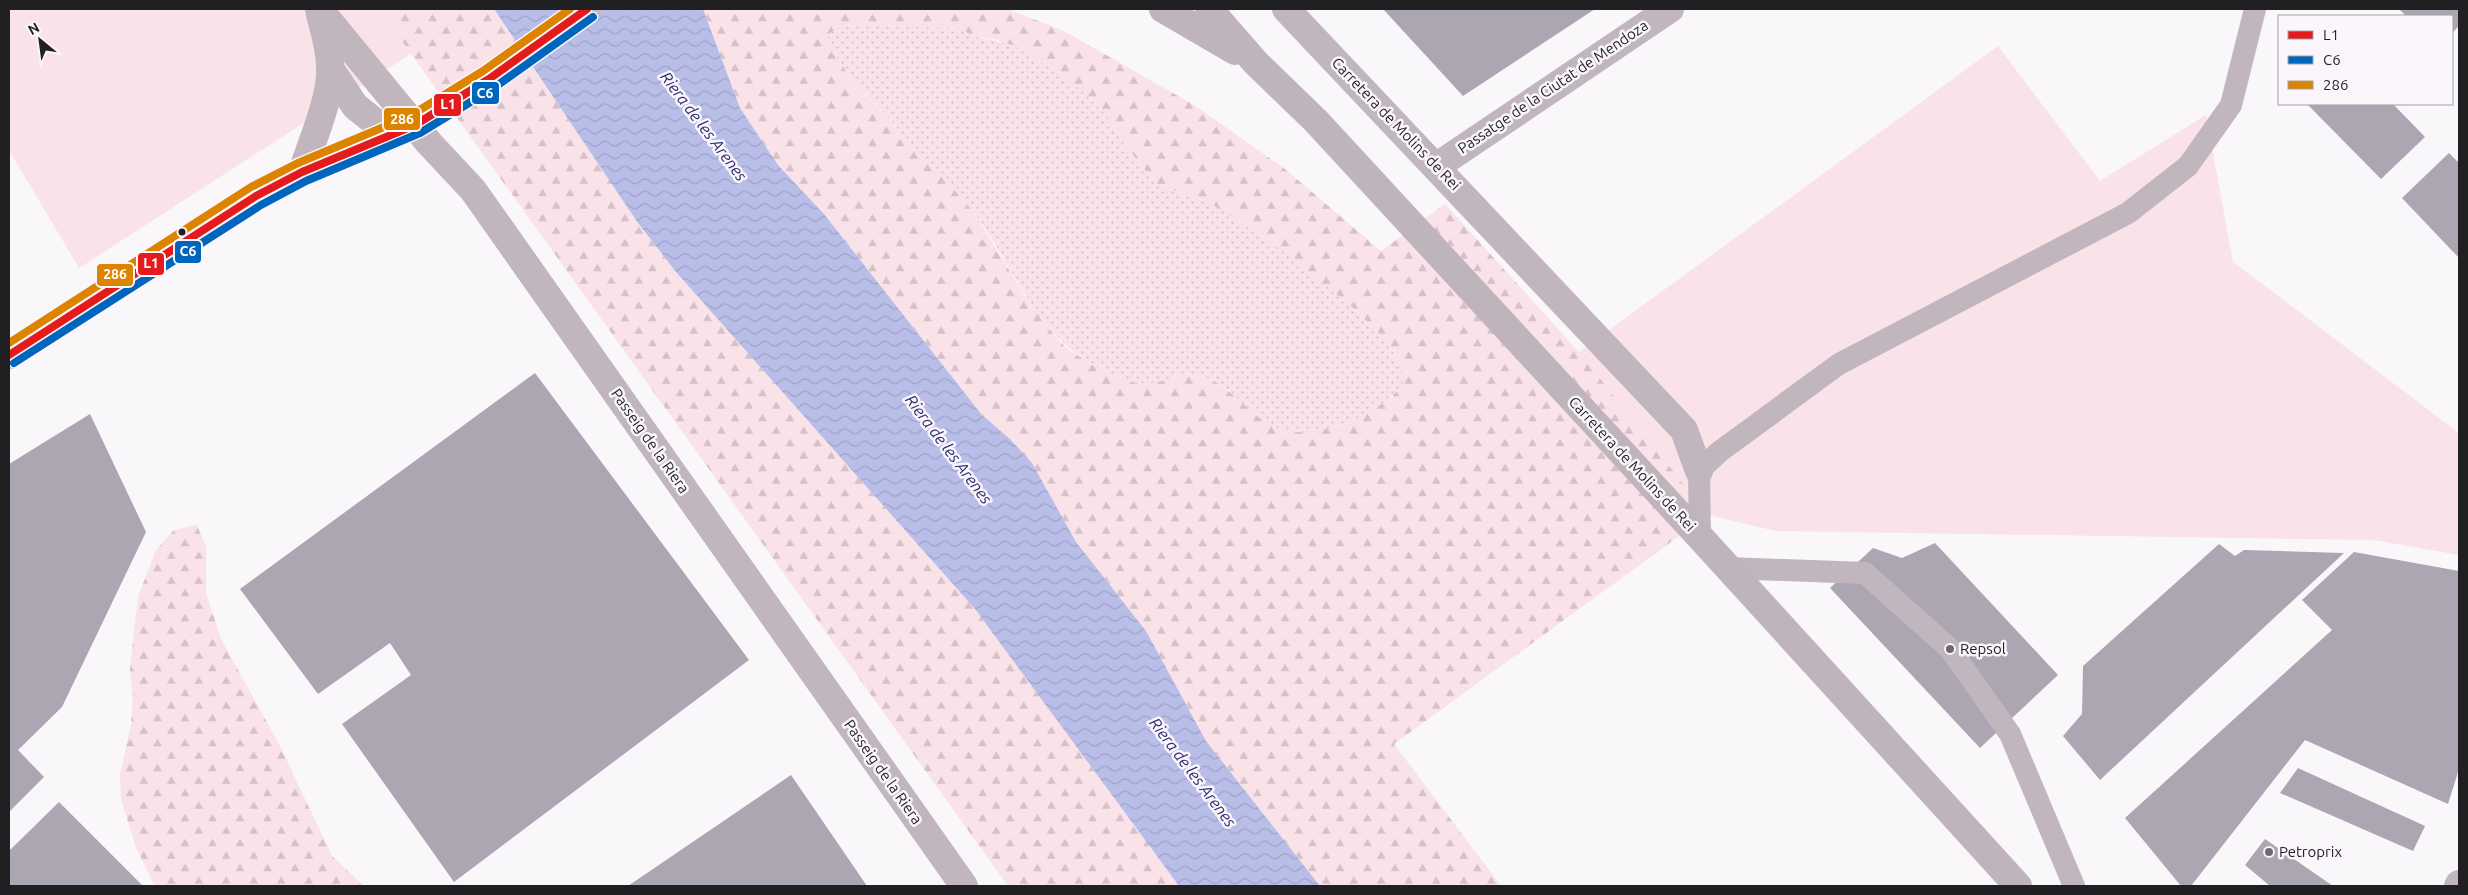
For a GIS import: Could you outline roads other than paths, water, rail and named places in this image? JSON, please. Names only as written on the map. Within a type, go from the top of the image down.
[{"type":"main road","name":"Carretera de Molins de Rei","points":[[1163,9],[1256,63]]},
{"type":"main road","name":"Carretera de Molins de Rei","points":[[1209,9],[1256,63],[1316,121],[1700,537]]},
{"type":"main road","points":[[1700,537],[2018,886]]},
{"type":"street","name":"Passeig de la Riera","points":[[302,172],[327,92],[331,70],[327,39],[319,9],[403,130]]},
{"type":"street","points":[[9,355],[256,196],[302,172],[403,130],[489,79],[587,9]]},
{"type":"street","name":"Carretera de Molins de Rei","points":[[1286,9],[1684,430],[1699,471]]},
{"type":"street","name":"Passatge de la Ciutat de Mendoza","points":[[1436,166],[1670,9]]},
{"type":"street","name":"Passeig de la Riera","points":[[331,70],[355,106],[428,143],[473,190],[964,886]]},
{"type":"lane","points":[[1699,471],[1718,452],[1839,364],[2128,213],[2188,166],[2232,105],[2255,9]]},
{"type":"lane","name":"Carretera de Molins de Rei","points":[[1699,471],[1700,537]]},
{"type":"lane","points":[[1727,568],[1865,573],[1950,649],[2010,734],[2074,886]]},
{"type":"water","name":"Riera de les Arenes","points":[[494,9],[703,9],[740,108],[778,165],[824,214],[982,415],[1010,439],[1032,463],[1076,542],[1146,631],[1206,741],[1320,886],[1179,886],[975,609],[676,272],[638,223]]},
{"type":"place","name":"Repsol","points":[[1950,649]]},
{"type":"place","name":"Petroprix","points":[[2269,852]]}]
